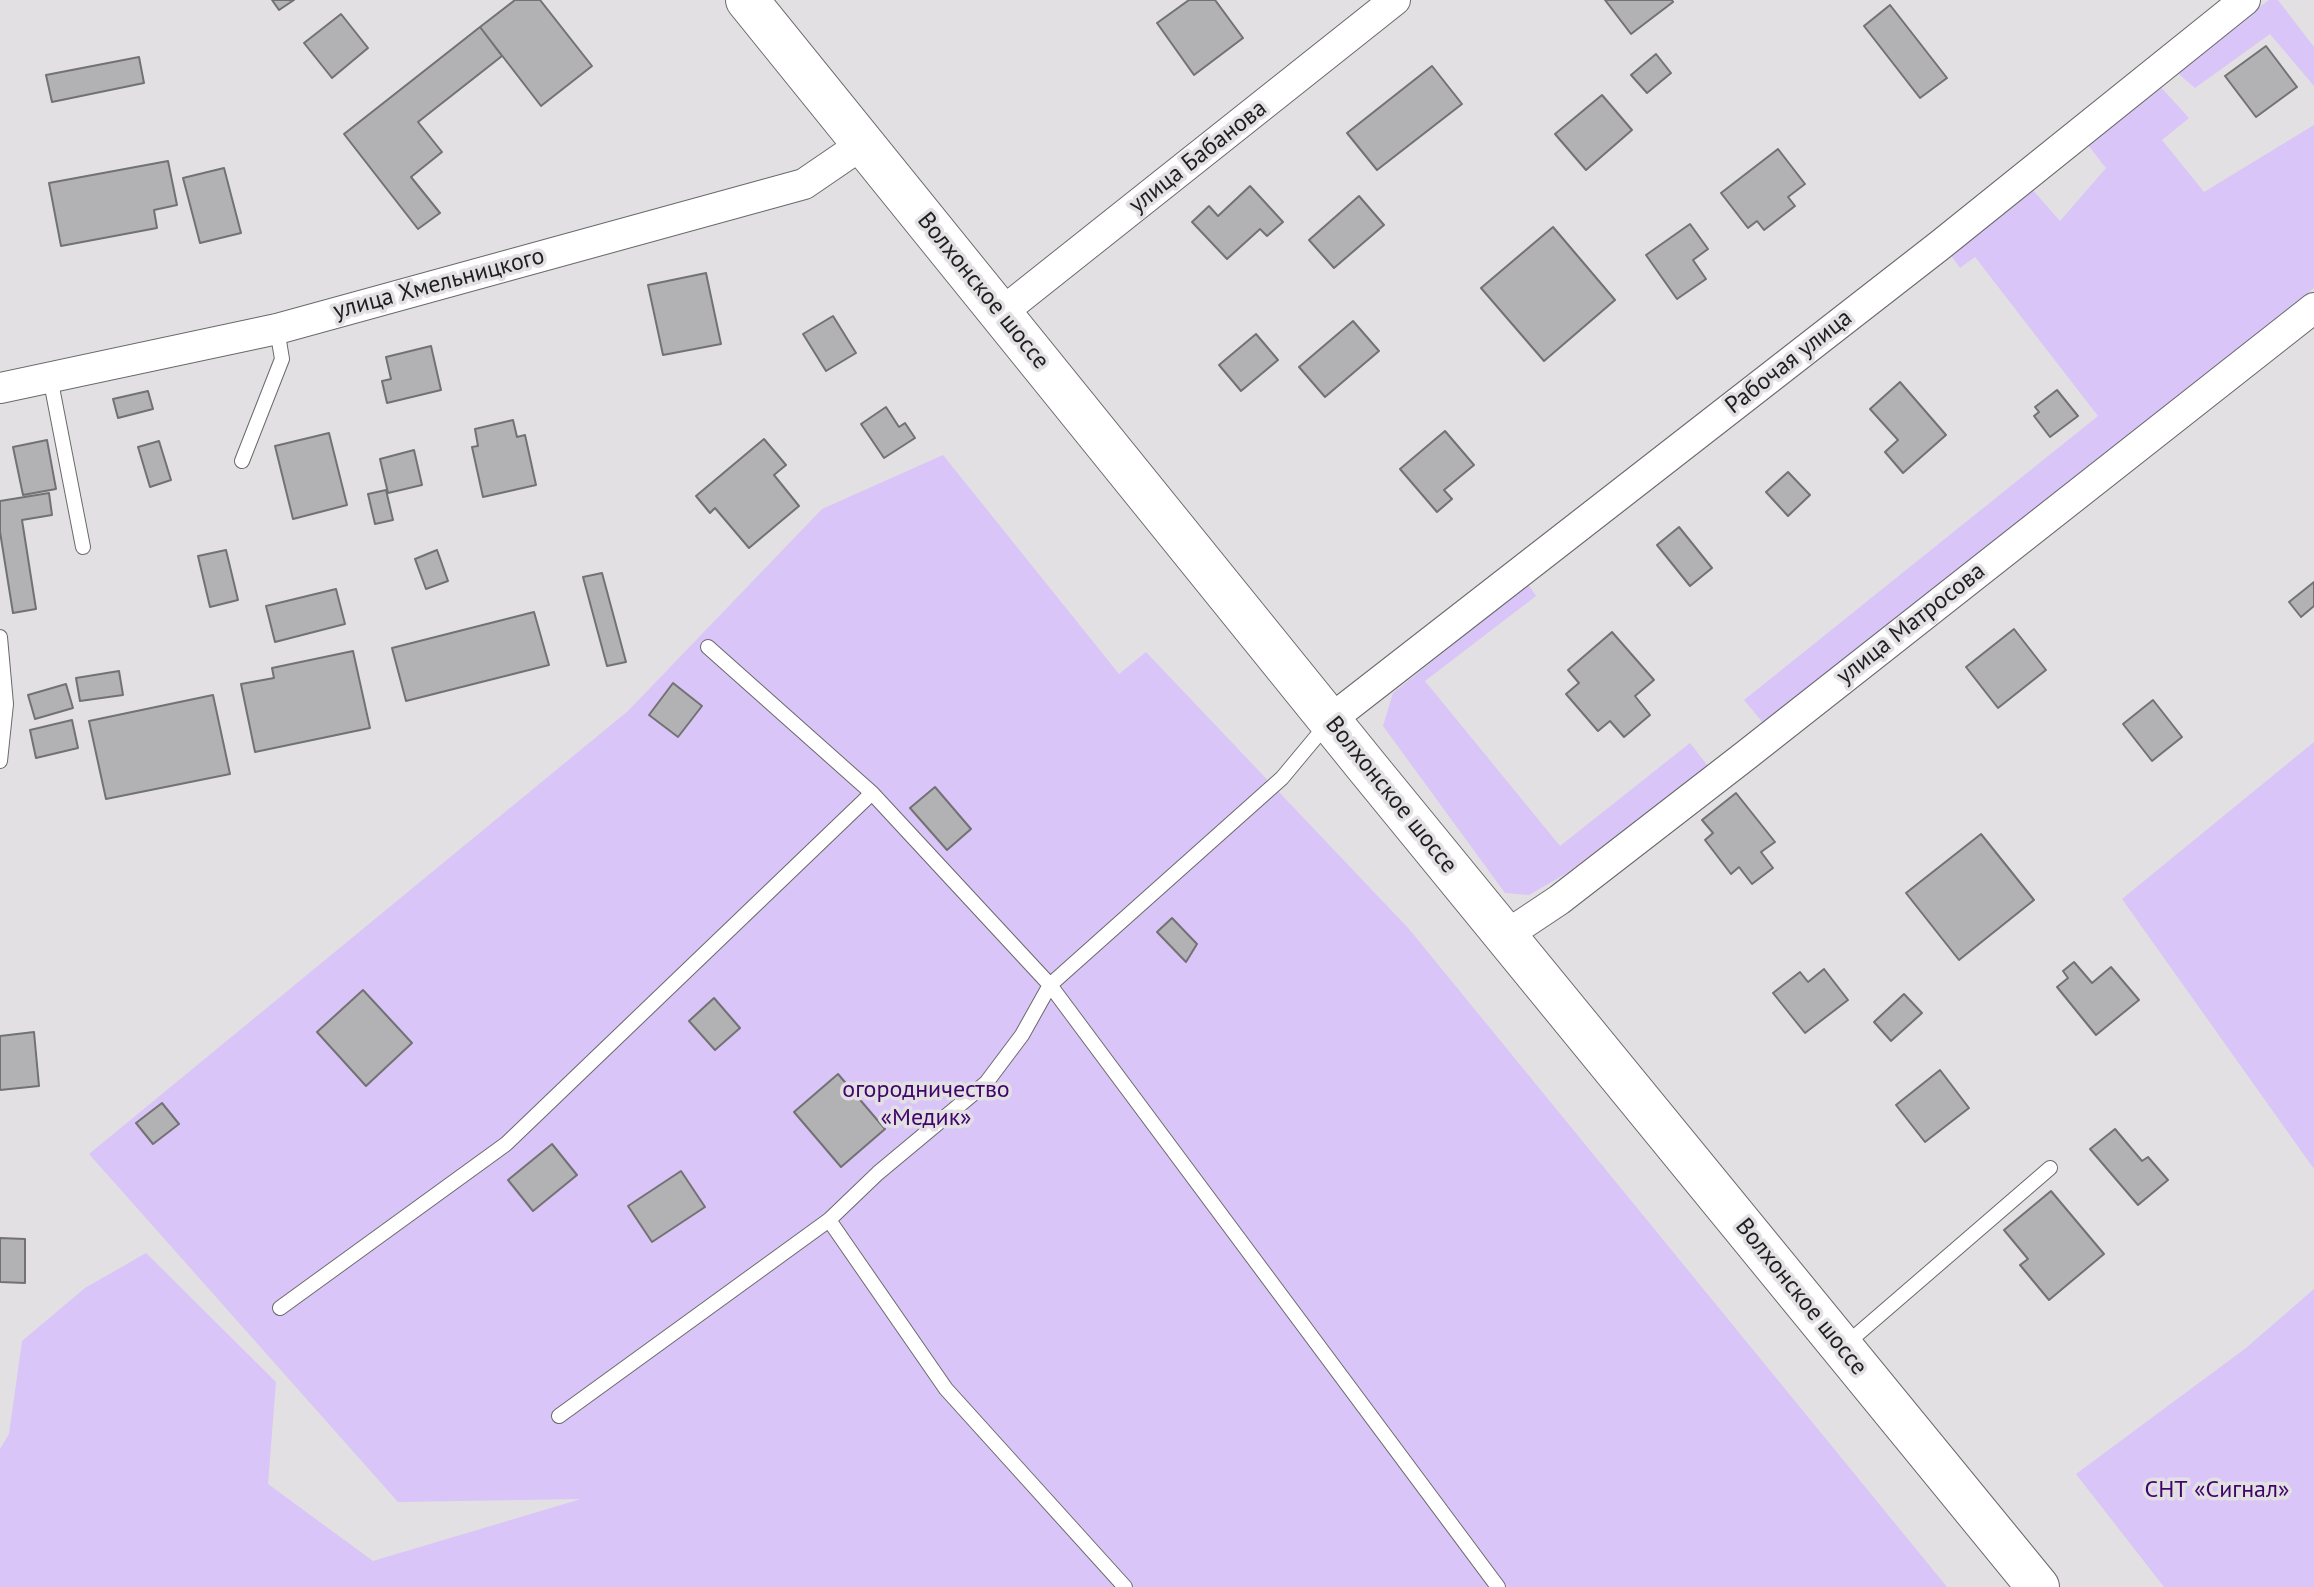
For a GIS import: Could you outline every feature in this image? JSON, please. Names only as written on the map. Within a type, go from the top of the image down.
[{"type":"main road","name":"Волхонское шоссе","points":[[747,0],[1505,936],[2038,1587]]},
{"type":"street","name":"улица Бабанова","points":[[1001,313],[1395,0]]},
{"type":"street","name":"Рабочая улица","points":[[1330,720],[1939,246],[2245,0]]},
{"type":"street","name":"улица Хмельницкого","points":[[0,388],[277,329],[804,184],[864,143]]},
{"type":"street","name":"улица Матросова","points":[[1505,936],[1559,900],[1745,756],[2314,308]]},
{"type":"lane","points":[[242,461],[282,359],[277,329]]},
{"type":"lane","points":[[50,377],[83,547]]},
{"type":"lane","points":[[0,637],[6,704],[0,761]]},
{"type":"lane","points":[[708,647],[872,793],[1050,985],[1498,1587]]},
{"type":"lane","points":[[559,1416],[829,1220],[878,1173],[986,1083],[1022,1035],[1050,985],[1282,778],[1330,720]]},
{"type":"lane","points":[[280,1308],[506,1144],[872,793]]},
{"type":"lane","points":[[1842,1348],[2050,1168]]},
{"type":"lane","points":[[829,1220],[946,1389],[1125,1587]]},
{"type":"green space","points":[[2269,0],[2278,0],[2314,47],[2314,86],[2270,34],[2195,88],[2174,70]]},
{"type":"green space","points":[[2157,83],[2189,118],[2162,140],[2204,192],[2314,125],[2314,288],[1764,724],[1744,700],[2098,416],[1975,257],[1960,268],[1950,254],[2031,188],[2060,221],[2106,168],[2088,145]]},
{"type":"green space","name":"огородничество «Медик»","points":[[943,455],[1119,674],[1146,652],[1409,929],[1947,1587],[0,1587],[0,1449],[9,1434],[22,1341],[85,1288],[146,1253],[276,1382],[268,1484],[373,1561],[581,1499],[398,1502],[89,1154],[628,711],[822,509]]},
{"type":"green space","points":[[1528,584],[1536,596],[1425,681],[1560,846],[1690,743],[1708,766],[1567,873],[1529,895],[1505,893],[1383,726],[1393,693]]},
{"type":"green space","points":[[2314,742],[2314,1169],[2122,899]]},
{"type":"green space","name":"СНТ «Сигнал»","points":[[2314,1289],[2314,1587],[2164,1587],[2076,1474],[2246,1348]]},
{"type":"building","points":[[272,0],[294,0],[279,10]]},
{"type":"building","points":[[515,0],[540,0],[592,66],[541,106],[480,27]]},
{"type":"building","points":[[1189,0],[1215,0],[1243,38],[1194,75],[1157,23]]},
{"type":"building","points":[[1605,0],[1672,0],[1673,2],[1631,34]]},
{"type":"building","points":[[1890,5],[1947,78],[1920,98],[1864,26]]},
{"type":"building","points":[[341,14],[368,48],[332,78],[304,43]]},
{"type":"building","points":[[480,27],[502,56],[418,122],[442,152],[411,177],[440,213],[418,229],[344,134]]},
{"type":"building","points":[[2266,46],[2297,87],[2256,117],[2225,76]]},
{"type":"building","points":[[1656,54],[1671,73],[1647,93],[1631,75]]},
{"type":"building","points":[[139,57],[144,83],[52,102],[46,75]]},
{"type":"building","points":[[1432,66],[1462,104],[1377,170],[1347,133]]},
{"type":"building","points":[[1602,95],[1632,130],[1586,170],[1555,134]]},
{"type":"building","points":[[1778,149],[1805,184],[1788,197],[1795,206],[1764,230],[1757,221],[1748,228],[1721,193]]},
{"type":"building","points":[[168,161],[177,205],[154,210],[157,228],[61,246],[49,183]]},
{"type":"building","points":[[224,168],[241,233],[200,243],[183,178]]},
{"type":"building","points":[[1250,186],[1283,222],[1267,236],[1260,229],[1227,259],[1192,222],[1209,206],[1218,216]]},
{"type":"building","points":[[1359,196],[1384,225],[1334,268],[1309,240]]},
{"type":"building","points":[[1690,224],[1708,249],[1693,260],[1706,279],[1677,299],[1646,255]]},
{"type":"building","points":[[1553,227],[1615,300],[1544,361],[1481,288]]},
{"type":"building","points":[[706,273],[721,344],[663,355],[648,285]]},
{"type":"building","points":[[833,316],[856,353],[826,371],[803,334]]},
{"type":"building","points":[[1353,321],[1379,351],[1325,397],[1299,367]]},
{"type":"building","points":[[1256,334],[1278,360],[1241,391],[1219,365]]},
{"type":"building","points":[[431,346],[441,390],[387,403],[382,381],[391,379],[386,357]]},
{"type":"building","points":[[1900,382],[1946,435],[1903,473],[1885,452],[1898,440],[1870,409]]},
{"type":"building","points":[[2057,390],[2078,416],[2050,437],[2034,416],[2039,412],[2035,407]]},
{"type":"building","points":[[148,391],[153,409],[118,418],[113,399]]},
{"type":"building","points":[[886,407],[899,427],[905,423],[915,438],[884,458],[861,424]]},
{"type":"building","points":[[513,420],[517,437],[525,435],[536,485],[483,497],[472,447],[478,446],[475,429]]},
{"type":"building","points":[[1445,431],[1474,465],[1444,490],[1452,499],[1437,512],[1400,469]]},
{"type":"building","points":[[329,433],[347,505],[293,519],[275,446]]},
{"type":"building","points":[[764,439],[786,465],[774,475],[799,506],[749,548],[715,508],[710,513],[696,496]]},
{"type":"building","points":[[47,440],[56,489],[23,495],[13,447]]},
{"type":"building","points":[[159,441],[171,480],[150,487],[138,447]]},
{"type":"building","points":[[414,450],[422,485],[388,493],[380,459]]},
{"type":"building","points":[[1788,472],[1810,495],[1788,516],[1766,492]]},
{"type":"building","points":[[386,490],[393,520],[375,524],[368,494]]},
{"type":"building","points":[[49,493],[52,515],[22,520],[36,609],[13,613],[0,532],[0,501]]},
{"type":"building","points":[[1679,527],[1712,568],[1690,586],[1657,545]]},
{"type":"building","points":[[226,550],[238,600],[210,607],[198,556]]},
{"type":"building","points":[[437,550],[448,581],[426,589],[415,559]]},
{"type":"building","points":[[602,573],[626,662],[607,666],[583,577]]},
{"type":"building","points":[[2314,582],[2314,606],[2301,617],[2289,602]]},
{"type":"building","points":[[336,589],[345,624],[275,642],[266,606]]},
{"type":"building","points":[[534,612],[549,665],[406,701],[392,648]]},
{"type":"building","points":[[2014,629],[2046,670],[1998,708],[1966,667]]},
{"type":"building","points":[[1612,632],[1654,680],[1635,696],[1650,715],[1624,737],[1610,721],[1598,731],[1566,694],[1579,683],[1568,670]]},
{"type":"building","points":[[353,651],[370,728],[255,752],[241,684],[274,678],[272,668]]},
{"type":"building","points":[[119,671],[123,695],[80,701],[76,678]]},
{"type":"building","points":[[673,683],[702,706],[678,737],[649,715]]},
{"type":"building","points":[[66,684],[73,708],[35,719],[28,695]]},
{"type":"building","points":[[213,695],[230,774],[106,799],[89,721]]},
{"type":"building","points":[[2153,700],[2182,737],[2152,761],[2123,724]]},
{"type":"building","points":[[72,720],[78,748],[36,758],[30,730]]},
{"type":"building","points":[[935,787],[971,829],[947,850],[910,808]]},
{"type":"building","points":[[1736,793],[1775,842],[1761,852],[1773,868],[1752,884],[1739,867],[1731,874],[1705,840],[1713,833],[1702,820]]},
{"type":"building","points":[[1981,834],[2034,900],[1959,960],[1906,893]]},
{"type":"building","points":[[1172,918],[1197,944],[1186,962],[1157,932]]},
{"type":"building","points":[[2074,962],[2092,983],[2111,967],[2139,1000],[2096,1035],[2057,987],[2068,978],[2063,971]]},
{"type":"building","points":[[1824,969],[1848,1000],[1805,1033],[1773,993],[1800,972],[1808,982]]},
{"type":"building","points":[[363,990],[412,1043],[366,1086],[317,1032]]},
{"type":"building","points":[[1904,994],[1922,1013],[1891,1041],[1874,1022]]},
{"type":"building","points":[[714,998],[740,1028],[715,1050],[689,1021]]},
{"type":"building","points":[[34,1032],[39,1086],[0,1090],[0,1036]]},
{"type":"building","points":[[1940,1070],[1969,1108],[1925,1142],[1896,1105]]},
{"type":"building","points":[[838,1074],[885,1129],[841,1167],[794,1112]]},
{"type":"building","points":[[162,1103],[179,1124],[153,1144],[136,1123]]},
{"type":"building","points":[[2115,1129],[2142,1161],[2148,1157],[2168,1180],[2138,1205],[2090,1149]]},
{"type":"building","points":[[552,1144],[577,1175],[533,1211],[508,1180]]},
{"type":"building","points":[[681,1171],[705,1207],[652,1242],[628,1206]]},
{"type":"building","points":[[2051,1191],[2104,1254],[2049,1300],[2020,1265],[2028,1259],[2004,1230]]},
{"type":"building","points":[[0,1238],[25,1239],[25,1283],[0,1282]]}]
